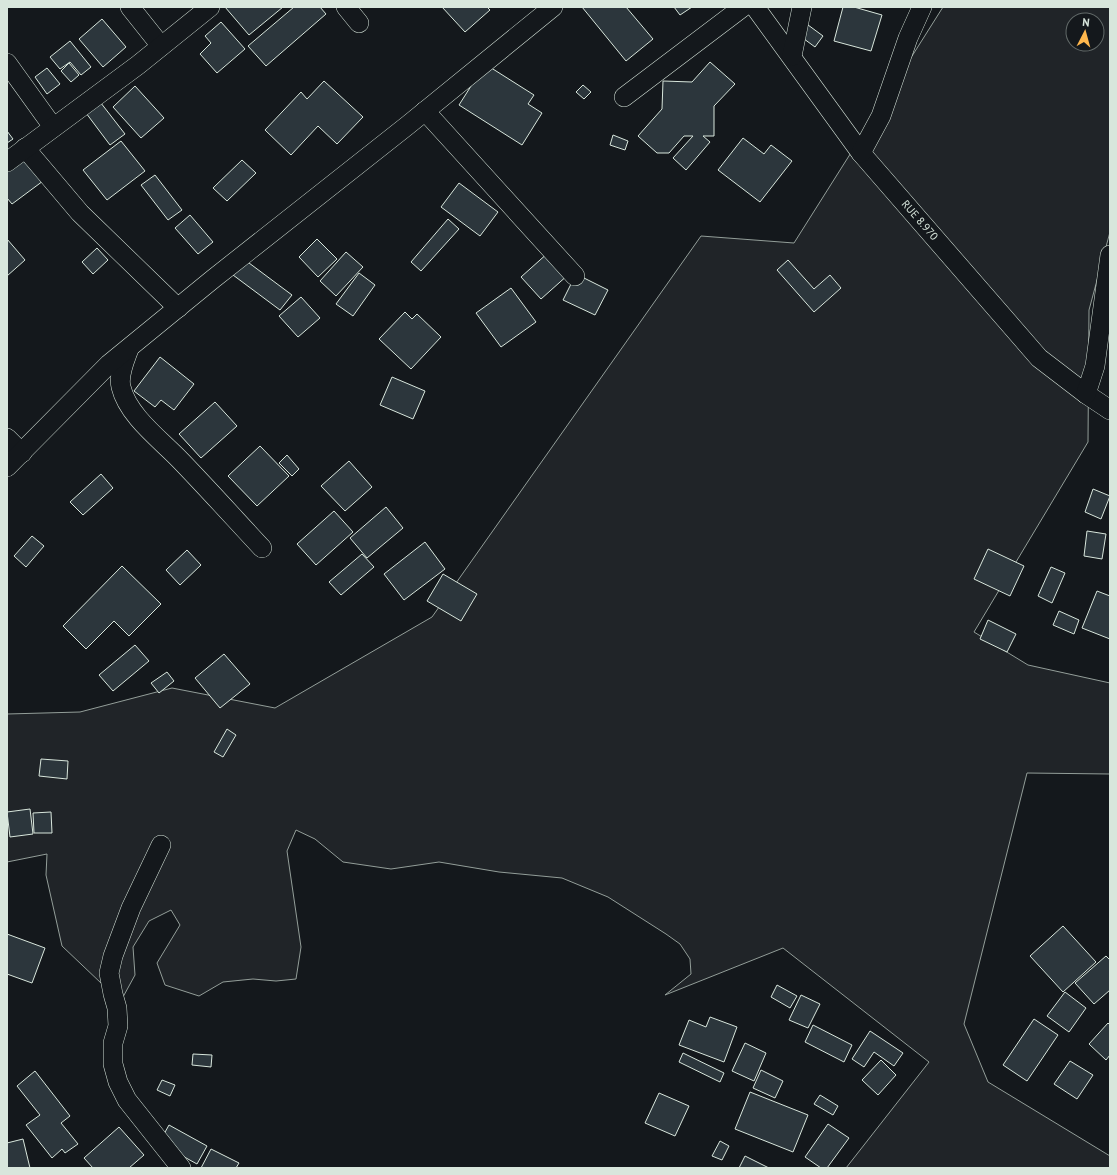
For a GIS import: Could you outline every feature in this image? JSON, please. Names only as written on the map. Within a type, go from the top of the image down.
[{"type":"street","points":[[130,7],[161,46]]},
{"type":"street","points":[[7,162],[161,46],[210,7]]},
{"type":"street","points":[[346,7],[360,23]]},
{"type":"street","points":[[7,467],[109,364],[553,7]]},
{"type":"street","points":[[624,97],[743,7]]},
{"type":"street","name":"RUE 8.970","points":[[755,7],[861,153],[1039,358],[1086,394],[1110,410]]},
{"type":"street","points":[[792,56],[802,7]]},
{"type":"street","points":[[861,153],[881,116],[908,38],[922,7]]},
{"type":"street","points":[[7,63],[53,127]]},
{"type":"street","points":[[425,111],[575,276]]},
{"type":"street","points":[[25,148],[80,213],[178,308]]},
{"type":"street","points":[[1086,394],[1095,366],[1110,255]]},
{"type":"street","points":[[129,349],[122,370],[121,386],[124,396],[136,416],[180,459],[262,548]]},
{"type":"street","points":[[7,438],[22,453]]},
{"type":"street","points":[[161,845],[131,908],[113,956],[109,973],[113,994],[118,1008],[118,1026],[113,1043],[113,1064],[118,1082],[127,1100],[181,1168]]},
{"type":"shaded area","points":[[943,7],[1110,7],[1110,232],[1089,310],[1088,442],[974,632],[1028,665],[1110,683],[1110,774],[1027,773],[964,1024],[988,1082],[1110,1156],[1110,1168],[846,1168],[929,1062],[783,948],[665,995],[691,974],[690,959],[680,944],[608,897],[562,878],[499,872],[439,862],[391,869],[343,862],[315,839],[296,830],[287,851],[301,947],[296,979],[276,981],[253,979],[223,982],[199,996],[165,985],[157,963],[180,925],[171,910],[149,921],[133,947],[135,975],[117,1008],[102,984],[62,946],[46,875],[47,854],[7,862],[7,714],[80,712],[172,688],[275,708],[432,617],[701,236],[794,243]]},
{"type":"building","points":[[225,7],[283,7],[249,35]]},
{"type":"building","points":[[294,7],[320,7],[326,14],[266,66],[248,46]]},
{"type":"building","points":[[442,7],[487,7],[490,10],[465,32]]},
{"type":"building","points":[[582,7],[626,7],[653,39],[626,61]]},
{"type":"building","points":[[674,7],[692,7],[680,15]]},
{"type":"building","points":[[843,7],[854,7],[882,15],[871,51],[834,41]]},
{"type":"building","points":[[102,19],[126,47],[103,67],[79,39]]},
{"type":"building","points":[[221,22],[245,49],[217,73],[200,54],[211,43],[205,36]]},
{"type":"building","points":[[804,22],[823,36],[815,47],[796,33]]},
{"type":"building","points":[[70,41],[91,67],[81,75],[70,62],[60,69],[50,57]]},
{"type":"building","points":[[710,62],[735,84],[714,106],[714,136],[703,136],[710,142],[686,170],[673,158],[693,136],[684,136],[669,153],[657,153],[638,136],[662,109],[663,81],[692,82]]},
{"type":"building","points":[[69,63],[79,75],[71,82],[61,71]]},
{"type":"building","points":[[485,64],[534,95],[528,104],[542,113],[522,145],[459,105]]},
{"type":"building","points":[[47,68],[60,84],[47,94],[35,77]]},
{"type":"building","points":[[324,81],[363,117],[337,144],[318,126],[291,155],[265,130],[301,92],[307,99]]},
{"type":"building","points":[[583,85],[591,92],[584,99],[576,92]]},
{"type":"building","points":[[135,86],[164,118],[141,138],[113,107]]},
{"type":"building","points":[[97,98],[125,134],[110,145],[83,109]]},
{"type":"building","points":[[7,131],[13,139],[7,143]]},
{"type":"building","points":[[613,135],[628,141],[625,150],[610,145]]},
{"type":"building","points":[[743,138],[764,154],[771,145],[792,161],[760,202],[718,170]]},
{"type":"building","points":[[121,141],[145,171],[107,200],[83,170]]},
{"type":"building","points":[[26,159],[43,181],[12,204],[7,198],[7,171]]},
{"type":"building","points":[[242,160],[256,173],[227,201],[213,188]]},
{"type":"building","points":[[155,175],[182,210],[168,220],[141,185]]},
{"type":"building","points":[[459,183],[498,212],[480,236],[441,207]]},
{"type":"building","points":[[190,215],[213,242],[198,254],[175,228]]},
{"type":"building","points":[[448,219],[459,229],[421,271],[411,262]]},
{"type":"building","points":[[7,239],[25,260],[7,276]]},
{"type":"building","points":[[317,239],[337,259],[318,277],[299,257]]},
{"type":"building","points":[[97,248],[108,260],[93,274],[82,262]]},
{"type":"building","points":[[346,252],[363,267],[336,296],[320,281]]},
{"type":"building","points":[[549,252],[569,274],[541,299],[521,277]]},
{"type":"building","points":[[245,260],[292,295],[280,310],[233,275]]},
{"type":"building","points":[[788,260],[814,289],[830,275],[841,288],[814,312],[777,270]]},
{"type":"building","points":[[359,273],[375,285],[353,316],[336,304]]},
{"type":"building","points":[[576,274],[608,290],[595,315],[563,300]]},
{"type":"building","points":[[511,288],[536,322],[501,347],[476,313]]},
{"type":"building","points":[[301,297],[320,318],[298,337],[279,316]]},
{"type":"building","points":[[405,312],[412,319],[417,314],[441,337],[411,369],[379,339]]},
{"type":"building","points":[[160,357],[194,384],[174,410],[161,400],[155,407],[134,391]]},
{"type":"building","points":[[392,377],[425,391],[413,419],[380,405]]},
{"type":"building","points":[[215,402],[237,426],[201,458],[179,434]]},
{"type":"building","points":[[260,446],[289,476],[257,506],[228,476]]},
{"type":"building","points":[[287,455],[299,469],[292,476],[279,463]]},
{"type":"building","points":[[349,461],[372,487],[345,511],[321,486]]},
{"type":"building","points":[[101,474],[113,488],[83,515],[70,502]]},
{"type":"building","points":[[1093,489],[1110,496],[1101,519],[1085,512]]},
{"type":"building","points":[[386,507],[403,528],[367,558],[350,538]]},
{"type":"building","points":[[334,511],[353,532],[316,565],[297,544]]},
{"type":"building","points":[[1087,531],[1106,534],[1102,559],[1084,556]]},
{"type":"building","points":[[32,536],[44,546],[26,567],[14,556]]},
{"type":"building","points":[[425,542],[445,569],[404,600],[384,574]]},
{"type":"building","points":[[988,549],[1024,566],[1010,596],[974,579]]},
{"type":"building","points":[[187,550],[201,565],[180,585],[166,570]]},
{"type":"building","points":[[362,554],[374,567],[341,595],[329,582]]},
{"type":"building","points":[[122,566],[161,604],[129,636],[114,621],[86,649],[63,626]]},
{"type":"building","points":[[1051,567],[1065,573],[1052,603],[1038,596]]},
{"type":"building","points":[[443,574],[477,594],[461,621],[427,601]]},
{"type":"building","points":[[1097,591],[1110,596],[1110,639],[1082,628]]},
{"type":"building","points":[[1059,611],[1079,620],[1074,634],[1053,625]]},
{"type":"building","points":[[988,620],[1016,634],[1007,652],[980,639]]},
{"type":"building","points":[[135,645],[149,661],[113,691],[99,675]]},
{"type":"building","points":[[224,654],[250,684],[220,708],[195,678]]},
{"type":"building","points":[[167,672],[174,681],[159,693],[151,683]]},
{"type":"building","points":[[227,729],[236,735],[223,757],[214,752]]},
{"type":"building","points":[[41,759],[68,761],[67,779],[39,776]]},
{"type":"building","points":[[30,809],[33,834],[10,837],[7,812]]},
{"type":"building","points":[[51,812],[52,833],[34,833],[33,813]]},
{"type":"building","points":[[1063,926],[1096,962],[1063,992],[1030,956]]},
{"type":"building","points":[[7,934],[45,948],[32,983],[7,974]]},
{"type":"building","points":[[1106,956],[1110,960],[1110,990],[1094,1004],[1075,983]]},
{"type":"building","points":[[777,985],[797,996],[790,1008],[771,997]]},
{"type":"building","points":[[1065,992],[1086,1008],[1069,1032],[1047,1016]]},
{"type":"building","points":[[801,995],[820,1004],[808,1028],[789,1020]]},
{"type":"building","points":[[710,1017],[737,1027],[724,1062],[679,1045],[689,1020],[706,1027]]},
{"type":"building","points":[[1034,1019],[1058,1035],[1027,1081],[1003,1065]]},
{"type":"building","points":[[1108,1023],[1110,1025],[1110,1055],[1106,1060],[1089,1044]]},
{"type":"building","points":[[813,1025],[852,1045],[844,1062],[805,1042]]},
{"type":"building","points":[[870,1031],[903,1053],[894,1066],[874,1052],[864,1067],[852,1059]]},
{"type":"building","points":[[745,1043],[766,1053],[754,1081],[732,1071]]},
{"type":"building","points":[[683,1053],[724,1073],[720,1082],[679,1062]]},
{"type":"building","points":[[193,1054],[212,1055],[211,1067],[192,1065]]},
{"type":"building","points":[[881,1060],[896,1075],[878,1095],[862,1080]]},
{"type":"building","points":[[1070,1061],[1093,1075],[1077,1099],[1054,1084]]},
{"type":"building","points":[[761,1070],[783,1081],[775,1098],[753,1088]]},
{"type":"building","points":[[35,1071],[70,1116],[61,1123],[78,1144],[65,1153],[62,1149],[52,1158],[26,1125],[40,1115],[17,1086]]},
{"type":"building","points":[[162,1080],[175,1085],[170,1096],[157,1090]]},
{"type":"building","points":[[750,1092],[808,1115],[793,1152],[735,1129]]},
{"type":"building","points":[[659,1093],[689,1106],[675,1136],[645,1123]]},
{"type":"building","points":[[820,1095],[838,1106],[833,1115],[814,1104]]},
{"type":"building","points":[[828,1124],[849,1138],[827,1168],[821,1168],[805,1157]]},
{"type":"building","points":[[169,1125],[207,1146],[197,1164],[159,1143]]},
{"type":"building","points":[[119,1127],[144,1155],[129,1168],[93,1168],[84,1158]]},
{"type":"building","points":[[23,1139],[30,1168],[7,1168],[7,1143]]},
{"type":"building","points":[[720,1141],[729,1146],[722,1160],[712,1156]]},
{"type":"building","points":[[211,1149],[239,1163],[236,1168],[201,1168]]},
{"type":"building","points":[[745,1156],[769,1168],[739,1168]]}]
